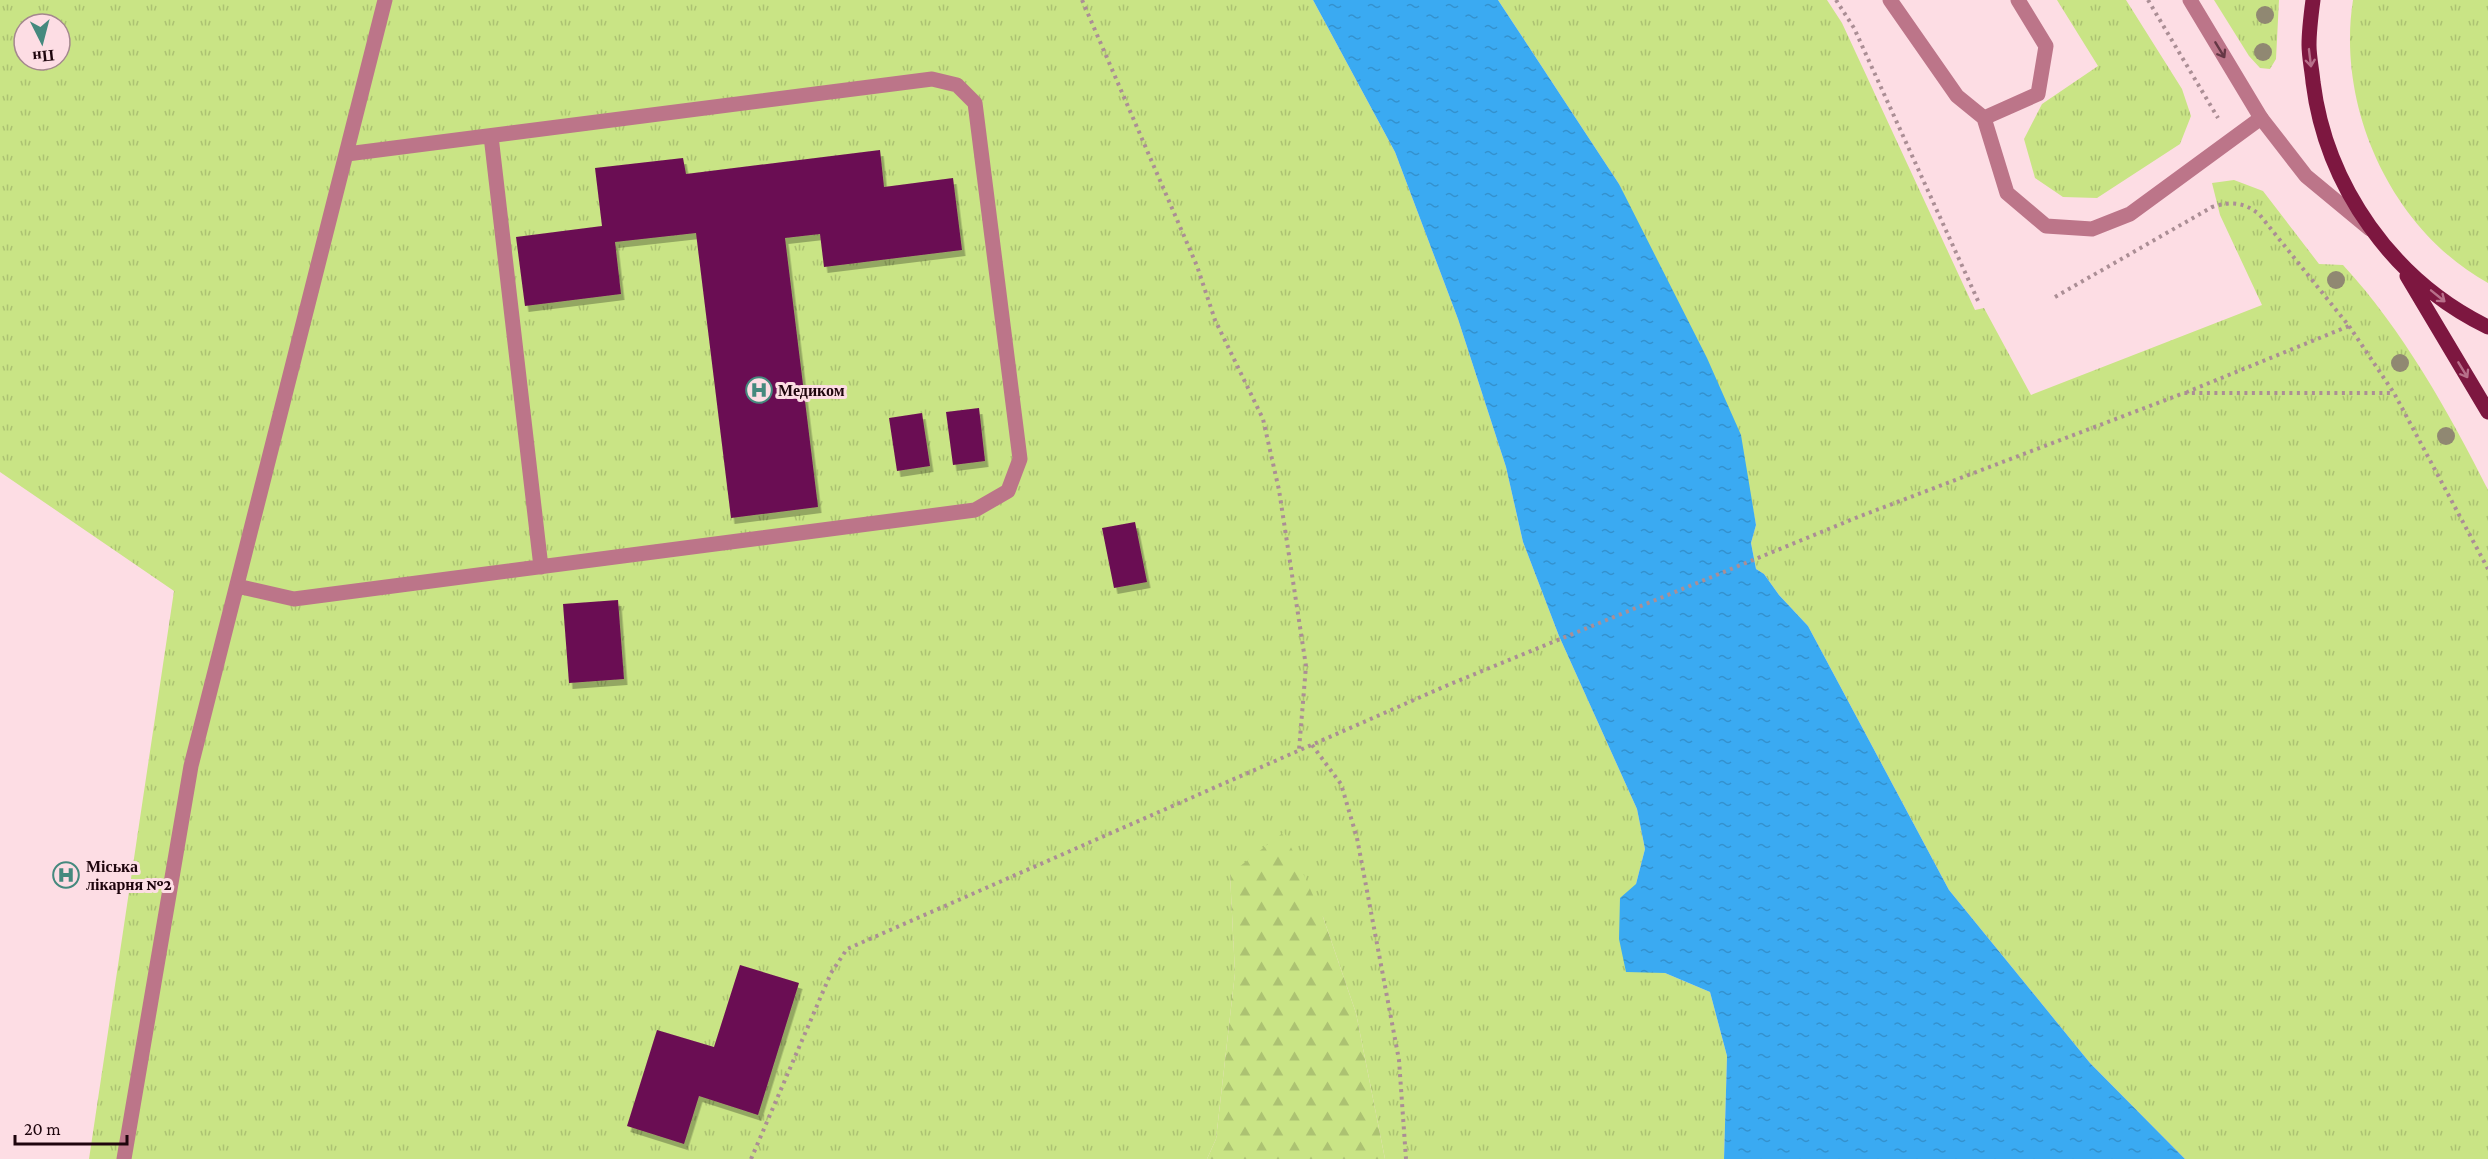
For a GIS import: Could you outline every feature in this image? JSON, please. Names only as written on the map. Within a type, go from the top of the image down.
[{"type":"main road","points":[[2313,0],[2309,47],[2317,111],[2338,173],[2370,229],[2401,266],[2488,412]]},
{"type":"main road","points":[[2401,266],[2460,314],[2488,327]]},
{"type":"street","points":[[124,1159],[191,766],[386,0]]},
{"type":"street","points":[[1890,0],[1957,96],[1984,118],[2007,193],[2046,226],[2092,229],[2130,214],[2261,118]]},
{"type":"street","points":[[1984,118],[2038,94],[2046,46],[2018,0]]},
{"type":"street","points":[[2190,0],[2261,118],[2306,176],[2370,229]]},
{"type":"street","points":[[237,586],[294,599],[975,510],[1008,491],[1020,459],[975,103],[957,85],[932,80],[346,154]]},
{"type":"street","points":[[491,136],[541,567]]},
{"type":"path","points":[[1082,0],[1197,266],[1215,320],[1263,419],[1279,490],[1306,666],[1299,751]]},
{"type":"path","points":[[1836,0],[1854,28],[1979,303]]},
{"type":"path","points":[[2148,0],[2230,140]]},
{"type":"path","points":[[2055,297],[2212,207],[2229,202],[2245,204],[2259,214],[2349,326],[2394,393],[2488,569]]},
{"type":"path","points":[[751,1159],[831,973],[848,950],[1467,679],[1836,526],[2184,393],[2349,326]]},
{"type":"path","points":[[2184,393],[2394,393]]},
{"type":"path","points":[[1312,745],[1341,784],[1358,838],[1399,1060],[1406,1159]]},
{"type":"green space","points":[[0,0],[1313,0],[1395,152],[1458,319],[1506,467],[1523,542],[1559,636],[1637,809],[1645,849],[1636,884],[1665,973],[1710,992],[1727,1056],[1724,1159],[1385,1159],[1356,1013],[1323,917],[1230,874],[1235,973],[1216,1139],[1207,1159],[89,1159],[174,591],[0,472]]},
{"type":"green space","points":[[1498,0],[1827,0],[1842,23],[1975,310],[1984,308],[2031,395],[2262,305],[2220,215],[2212,183],[2234,180],[2263,191],[2319,264],[2343,265],[2365,290],[2405,344],[2441,401],[2488,490],[2488,1159],[2185,1159],[2090,1063],[1949,890],[1808,626],[1779,595],[1764,574],[1756,569],[1751,543],[1756,525],[1749,489],[1619,184]]},
{"type":"green space","points":[[2057,0],[2126,0],[2182,89],[2191,116],[2180,144],[2097,198],[2063,197],[2035,178],[2024,139],[2042,104],[2098,66]]},
{"type":"green space","points":[[2214,0],[2279,0],[2276,59],[2270,69],[2260,68],[2249,56]]},
{"type":"green space","points":[[2353,0],[2488,0],[2488,283],[2454,260],[2424,232],[2399,199],[2378,162],[2363,123],[2353,82],[2350,41]]},
{"type":"green space","points":[[1284,832],[1323,917],[1356,1013],[1385,1159],[1207,1159],[1216,1139],[1235,973],[1230,874]]},
{"type":"water","points":[[1313,0],[1498,0],[1619,184],[1707,358],[1741,435],[1756,525],[1751,543],[1756,569],[1764,574],[1779,595],[1808,626],[1949,890],[2090,1063],[2185,1159],[1724,1159],[1727,1056],[1710,992],[1665,973],[1626,972],[1619,939],[1620,898],[1636,884],[1645,849],[1637,809],[1559,636],[1523,542],[1506,467],[1458,319],[1395,152]]},
{"type":"building","name":"Медиком","points":[[880,150],[884,187],[953,178],[962,250],[824,267],[820,234],[785,238],[818,507],[731,518],[696,233],[615,242],[621,294],[525,306],[516,237],[602,226],[595,168],[683,158],[686,174]]},
{"type":"building","points":[[979,408],[985,461],[953,465],[946,412]]},
{"type":"building","points":[[922,413],[930,466],[897,471],[889,418]]},
{"type":"building","points":[[1135,522],[1147,582],[1114,588],[1102,528]]},
{"type":"building","points":[[618,600],[624,679],[569,683],[563,604]]},
{"type":"building","points":[[740,965],[799,983],[758,1115],[699,1096],[684,1144],[627,1126],[657,1030],[714,1047]]},
{"type":"place","name":"Медиком","points":[[759,390]]},
{"type":"place","name":"Міська лікарня №2","points":[[66,875]]}]
